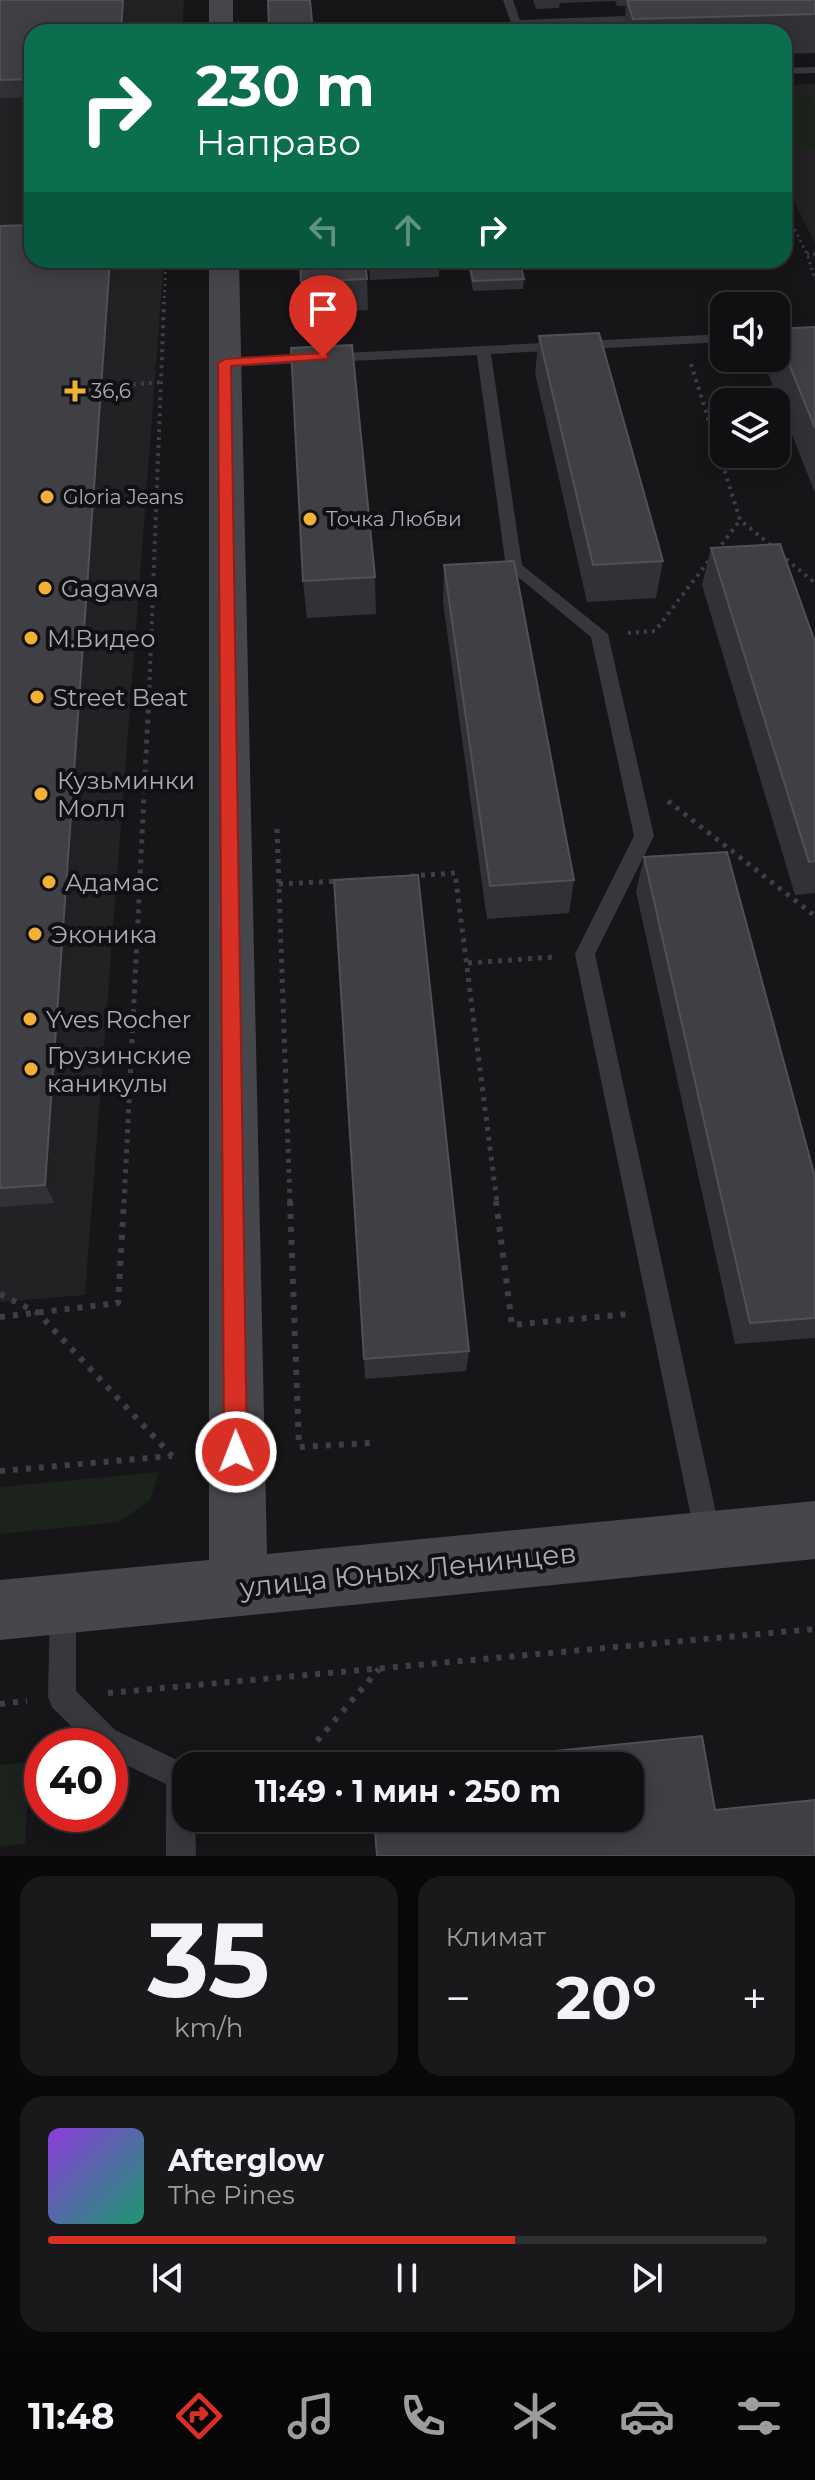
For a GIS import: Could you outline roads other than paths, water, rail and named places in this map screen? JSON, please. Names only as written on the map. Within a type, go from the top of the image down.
[{"type":"street","points":[[221,0],[221,24]]},
{"type":"street","points":[[224,268],[238,1588]]},
{"type":"street","name":"улица Юных Ленинцев","points":[[0,1610],[815,1530]]},
{"type":"lane","points":[[508,0],[516,23],[519,24]]},
{"type":"lane","points":[[607,24],[665,18]]},
{"type":"lane","points":[[792,71],[815,70]]},
{"type":"lane","points":[[225,363],[710,339]]},
{"type":"lane","points":[[483,349],[514,567],[599,634],[644,836],[585,954],[709,1540]]},
{"type":"lane","points":[[63,1603],[62,1697],[105,1740],[172,1770]]},
{"type":"lane","points":[[181,1856],[182,1832]]},
{"type":"place","name":"36,6","points":[[75,391]]},
{"type":"place","name":"Gloria Jeans","points":[[47,497]]},
{"type":"place","name":"Точка Любви","points":[[310,519]]},
{"type":"place","name":"Gagawa","points":[[45,588]]},
{"type":"place","name":"М.Видео","points":[[31,638]]},
{"type":"place","name":"Street Beat","points":[[37,697]]},
{"type":"place","name":"Кузьминки Молл","points":[[41,794]]},
{"type":"place","name":"Адамас","points":[[49,882]]},
{"type":"place","name":"Эконика","points":[[35,934]]},
{"type":"place","name":"Yves Rocher","points":[[30,1019]]},
{"type":"place","name":"Грузинские каникулы","points":[[31,1069]]}]
